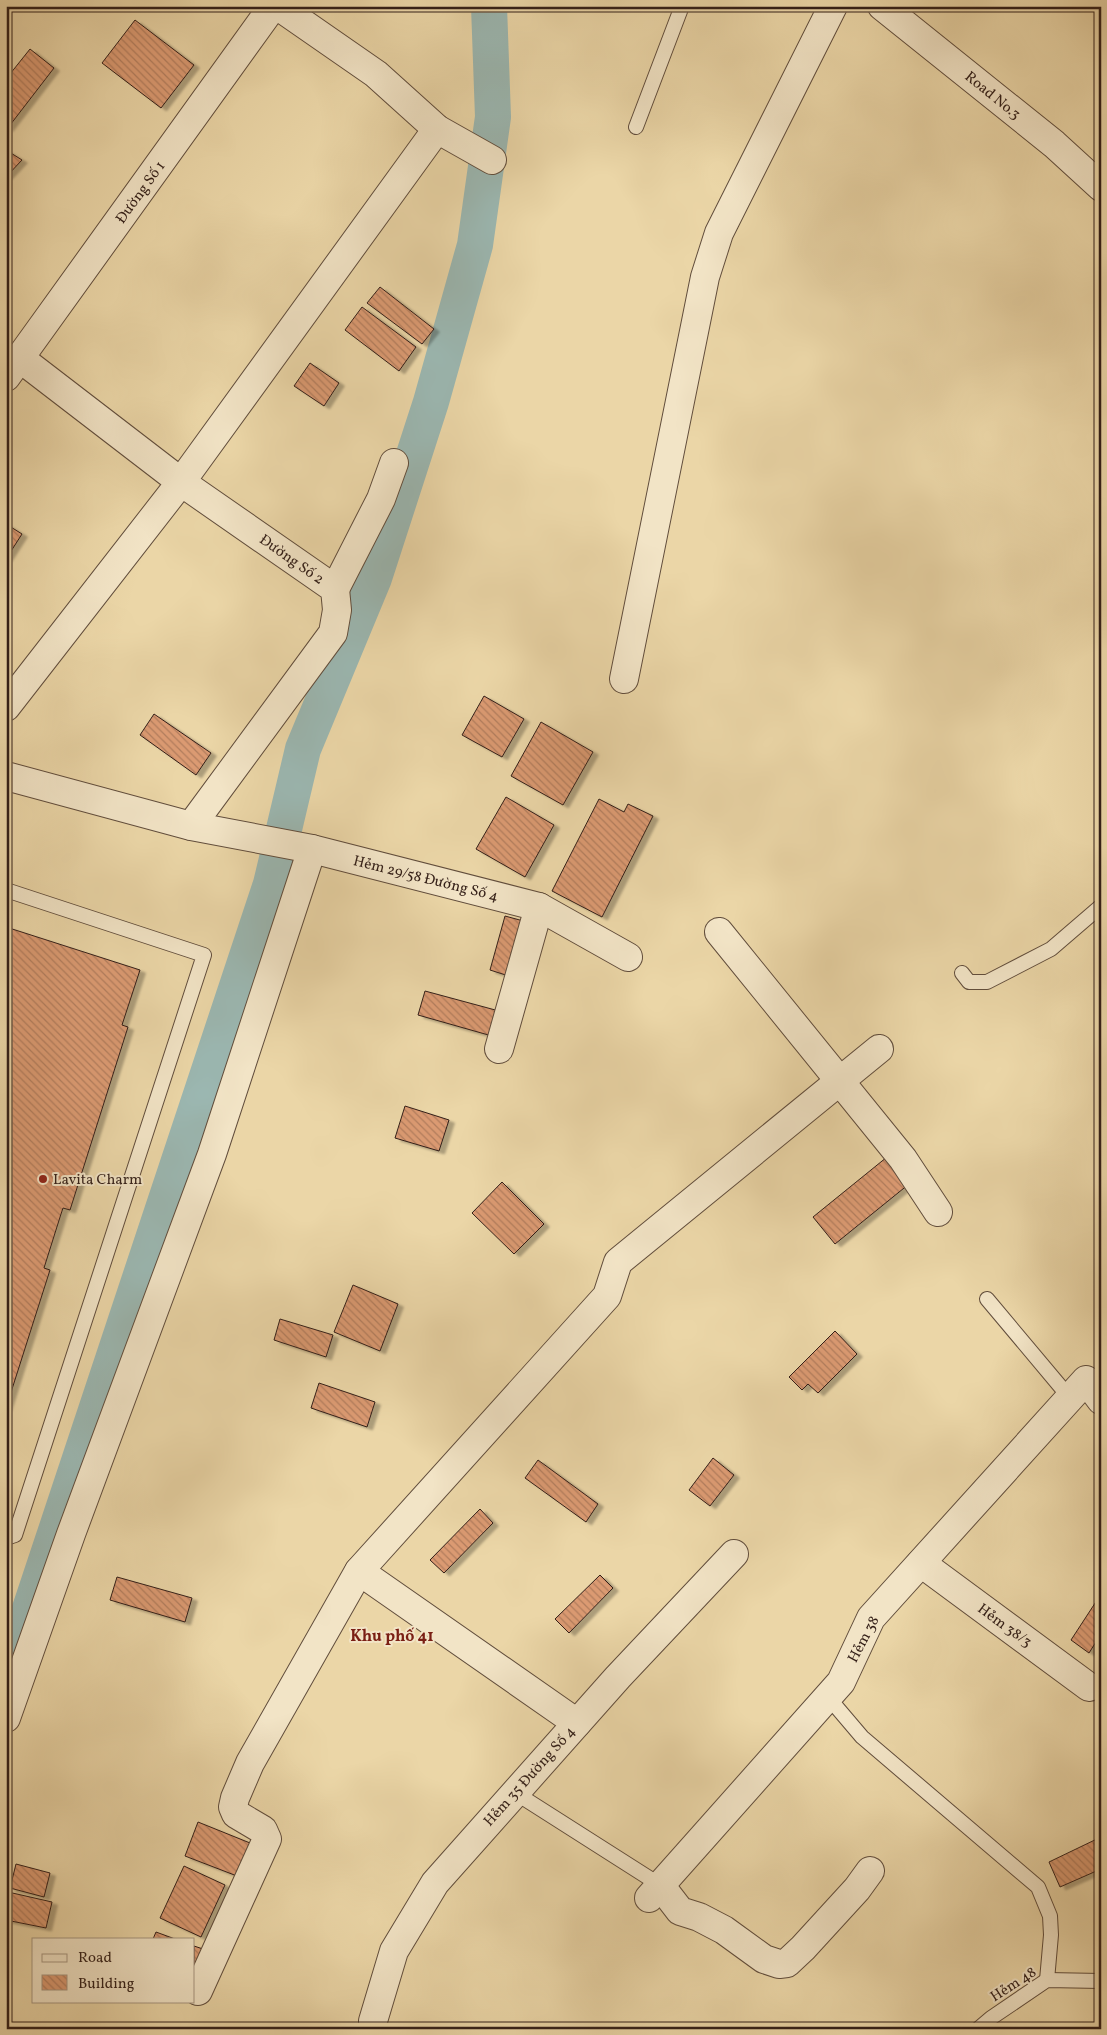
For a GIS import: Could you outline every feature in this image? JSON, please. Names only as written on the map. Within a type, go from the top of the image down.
[{"type":"street","name":"Đường Số 1","points":[[14,368],[273,6]]},
{"type":"street","points":[[278,6],[376,74],[437,129],[492,160]]},
{"type":"street","points":[[624,679],[705,277],[719,233],[833,6]]},
{"type":"street","name":"Road No.3","points":[[882,6],[1054,144],[1101,187]]},
{"type":"street","points":[[6,707],[181,482],[437,129]]},
{"type":"street","name":"Đường Số 2","points":[[14,368],[335,589],[337,610],[332,634],[191,826]]},
{"type":"street","points":[[335,589],[381,499],[394,464]]},
{"type":"street","name":"Hẻm 29/58 Đường Số 4","points":[[6,776],[191,826],[312,849],[540,907],[628,957]]},
{"type":"street","points":[[6,1718],[71,1534],[212,1154],[312,849]]},
{"type":"street","points":[[498,1049],[540,907]]},
{"type":"street","points":[[719,932],[913,1172],[938,1212]]},
{"type":"street","points":[[198,1991],[266,1839],[263,1830],[236,1814],[233,1807],[235,1798],[250,1763],[359,1571],[607,1296],[618,1262],[879,1049]]},
{"type":"street","name":"Hẻm 38","points":[[654,1892],[841,1682],[871,1618],[1086,1380],[1101,1400]]},
{"type":"street","name":"Hẻm 35 Đường Số 4","points":[[373,2029],[373,2021],[394,1951],[435,1883],[618,1676],[734,1554]]},
{"type":"street","name":"Hẻm 38/3","points":[[921,1563],[1089,1686]]},
{"type":"street","points":[[359,1571],[577,1723]]},
{"type":"street","points":[[654,1892],[680,1911],[699,1917],[724,1930],[764,1959],[779,1964],[787,1963],[803,1948],[870,1871]]},
{"type":"lane","points":[[636,127],[682,6]]},
{"type":"lane","points":[[6,890],[204,955],[15,1535],[6,1538]]},
{"type":"lane","points":[[962,973],[969,982],[987,982],[1051,949],[1101,906]]},
{"type":"lane","points":[[987,1299],[1070,1398]]},
{"type":"lane","points":[[828,1696],[862,1737],[1038,1887],[1050,1916],[1051,1936],[1047,1980]]},
{"type":"lane","points":[[514,1792],[654,1892]]},
{"type":"lane","name":"Hẻm 48","points":[[978,2029],[1047,1980],[1101,1982]]},
{"type":"building","points":[[135,20],[194,65],[161,108],[102,63]]},
{"type":"building","points":[[30,49],[54,68],[7,129],[6,79]]},
{"type":"building","points":[[6,150],[22,160],[6,177]]},
{"type":"building","points":[[380,287],[434,329],[422,344],[367,303]]},
{"type":"building","points":[[362,307],[416,347],[399,371],[345,330]]},
{"type":"building","points":[[310,363],[339,383],[324,406],[294,386]]},
{"type":"building","points":[[6,524],[22,534],[6,559]]},
{"type":"building","points":[[484,696],[524,719],[502,757],[462,735]]},
{"type":"building","points":[[154,714],[211,753],[196,775],[140,735]]},
{"type":"building","points":[[541,722],[593,752],[563,805],[511,776]]},
{"type":"building","points":[[506,797],[554,825],[525,877],[476,849]]},
{"type":"building","points":[[599,799],[624,812],[628,804],[653,816],[602,917],[552,891]]},
{"type":"building","points":[[505,916],[527,922],[512,977],[490,970]]},
{"type":"building","name":"Lavita Charm","points":[[6,927],[140,970],[122,1025],[128,1027],[70,1210],[63,1208],[61,1214],[44,1268],[50,1270],[6,1408],[6,1049],[9,1042],[6,1041]]},
{"type":"building","points":[[425,991],[499,1011],[492,1036],[418,1015]]},
{"type":"building","points":[[405,1106],[449,1120],[439,1151],[395,1138]]},
{"type":"building","points":[[887,1157],[909,1184],[835,1244],[813,1217]]},
{"type":"building","points":[[502,1182],[544,1224],[514,1254],[472,1213]]},
{"type":"building","points":[[353,1285],[398,1304],[380,1351],[334,1332]]},
{"type":"building","points":[[280,1319],[333,1335],[326,1357],[274,1340]]},
{"type":"building","points":[[835,1331],[857,1354],[818,1393],[808,1384],[802,1390],[789,1377]]},
{"type":"building","points":[[319,1383],[375,1402],[367,1427],[311,1408]]},
{"type":"building","points":[[713,1458],[734,1475],[710,1506],[689,1490]]},
{"type":"building","points":[[538,1460],[598,1504],[586,1522],[525,1478]]},
{"type":"building","points":[[480,1509],[493,1523],[444,1573],[430,1560]]},
{"type":"building","points":[[600,1575],[613,1588],[569,1633],[555,1619]]},
{"type":"building","points":[[117,1577],[192,1598],[185,1622],[110,1600]]},
{"type":"building","points":[[1101,1594],[1101,1634],[1089,1653],[1071,1640]]},
{"type":"building","points":[[198,1822],[250,1843],[237,1876],[185,1856]]},
{"type":"building","points":[[1101,1837],[1101,1869],[1060,1887],[1049,1862]]},
{"type":"building","points":[[16,1864],[50,1873],[44,1897],[10,1888]]},
{"type":"building","points":[[184,1866],[225,1885],[201,1937],[160,1918]]},
{"type":"building","points":[[8,1892],[52,1902],[46,1928],[6,1920]]},
{"type":"building","points":[[156,1932],[172,1938],[153,1938]]},
{"type":"building","points":[[195,1946],[203,1949],[195,1972]]},
{"type":"waterway","points":[[6,1673],[19,1642],[271,884],[303,749],[374,578],[431,402],[475,245],[493,117],[489,6]]},
{"type":"place","name":"Lavita Charm","points":[[43,1179]]},
{"type":"district","name":"Khu phố 41","points":[[392,1635]]}]
